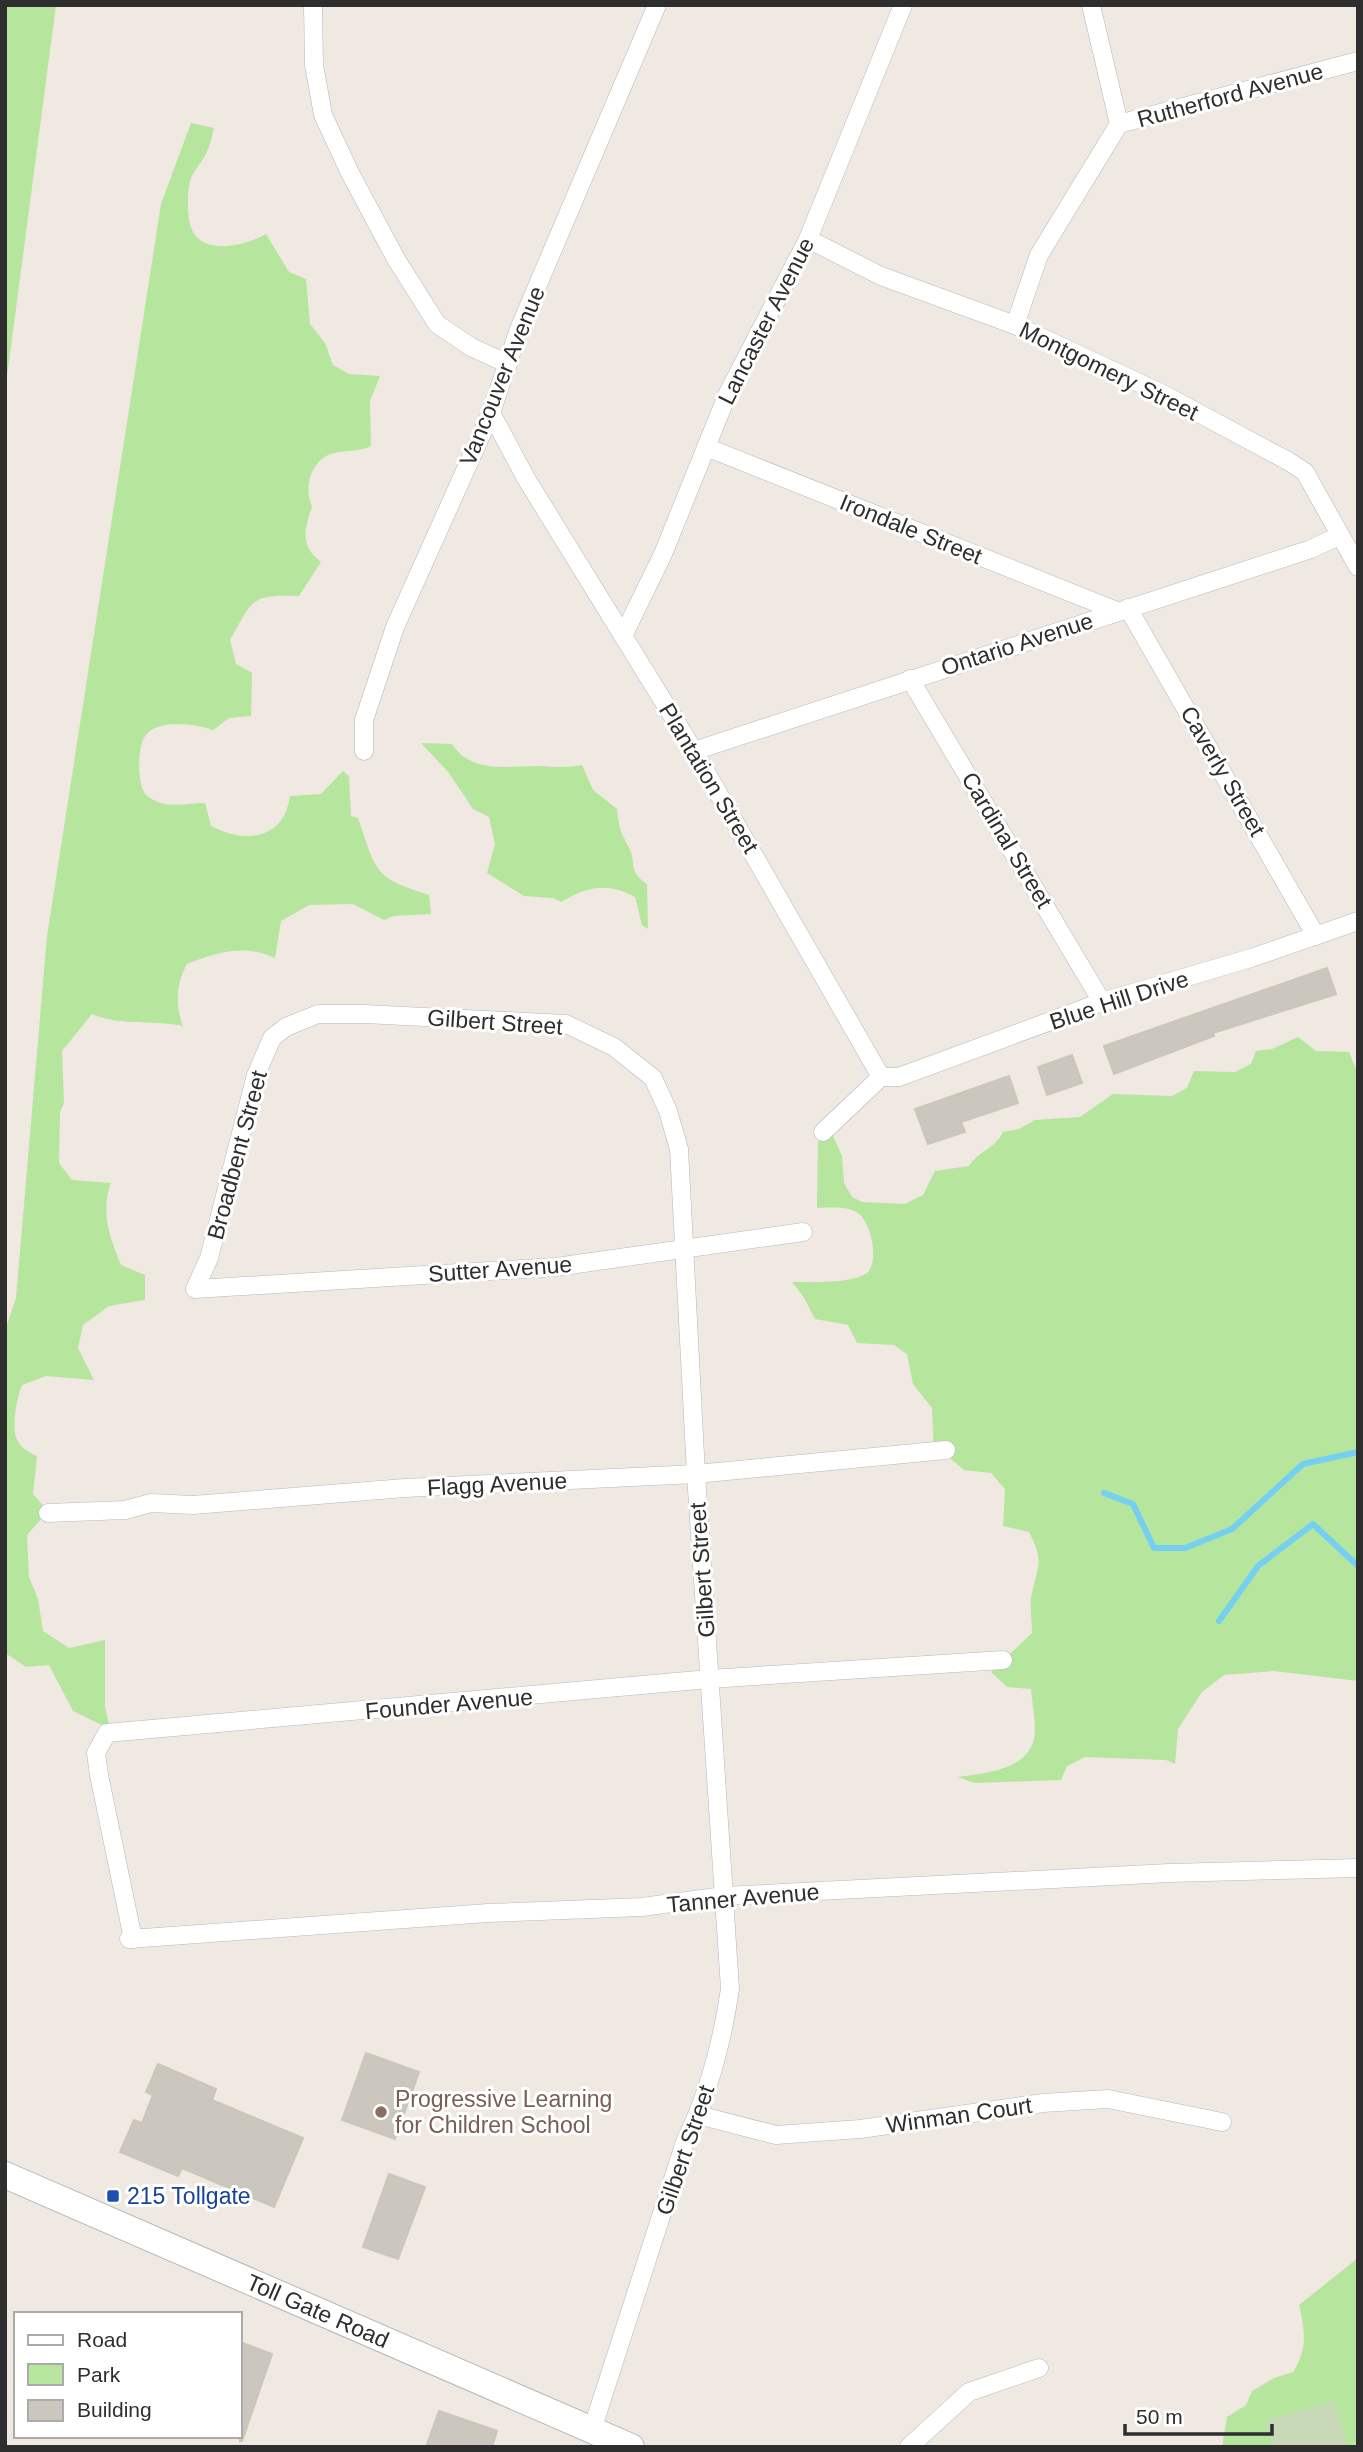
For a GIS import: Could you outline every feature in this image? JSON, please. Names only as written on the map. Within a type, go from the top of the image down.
[{"type":"main road","name":"Toll Gate Road","points":[[5,2175],[631,2447]]},
{"type":"street","points":[[313,5],[314,65],[323,115],[396,259],[437,324],[508,365]]},
{"type":"street","name":"Vancouver Avenue","points":[[364,751],[364,720],[394,627],[491,413],[519,329],[657,5]]},
{"type":"street","name":"Lancaster Avenue","points":[[624,636],[663,554],[728,393],[808,239],[903,5]]},
{"type":"street","points":[[1091,5],[1119,124]]},
{"type":"street","name":"Rutherford Avenue","points":[[1015,325],[1039,255],[1119,124],[1357,64]]},
{"type":"street","name":"Montgomery Street","points":[[808,239],[881,276],[1015,325],[1163,394],[1289,461],[1305,472],[1358,567]]},
{"type":"street","name":"Plantation Street","points":[[491,413],[527,480],[694,751],[881,1077]]},
{"type":"street","name":"Irondale Street","points":[[706,447],[1123,609]]},
{"type":"street","name":"Ontario Avenue","points":[[694,751],[1311,549],[1339,536]]},
{"type":"street","name":"Caverly Street","points":[[1123,609],[1316,936]]},
{"type":"street","name":"Cardinal Street","points":[[910,679],[1102,1002]]},
{"type":"street","name":"Blue Hill Drive","points":[[881,1077],[899,1077],[1102,1002],[1358,921]]},
{"type":"street","name":"Gilbert Street","points":[[286,1027],[318,1014],[566,1024],[614,1047],[653,1078],[668,1111],[679,1149],[696,1474],[730,1989],[722,2042],[698,2115],[685,2142],[592,2430]]},
{"type":"street","name":"Broadbent Street","points":[[195,1289],[209,1258],[256,1075],[272,1038],[286,1027]]},
{"type":"street","points":[[823,1132],[881,1077]]},
{"type":"street","name":"Sutter Avenue","points":[[195,1289],[556,1267],[803,1232]]},
{"type":"street","name":"Flagg Avenue","points":[[48,1513],[125,1510],[151,1503],[193,1505],[405,1488],[696,1474],[946,1450]]},
{"type":"street","name":"Founder Avenue","points":[[131,1939],[97,1764],[99,1743],[107,1733],[709,1679],[1003,1660]]},
{"type":"street","name":"Tanner Avenue","points":[[131,1939],[488,1913],[642,1907],[724,1896],[1169,1873],[1358,1868]]},
{"type":"street","name":"Winman Court","points":[[698,2115],[776,2135],[860,2129],[1043,2103],[1108,2099],[1222,2122]]},
{"type":"street","points":[[909,2447],[969,2392],[1039,2368]]},
{"type":"green space","points":[[5,5],[56,5],[5,392]]},
{"type":"green space","points":[[191,123],[214,128],[204,158],[190,182],[188,212],[192,231],[202,241],[220,246],[240,244],[266,234],[289,272],[306,279],[310,324],[325,343],[333,365],[349,374],[380,376],[370,401],[371,446],[326,456],[312,472],[309,493],[312,507],[306,537],[310,550],[321,562],[299,596],[270,597],[255,602],[230,640],[236,664],[252,673],[251,716],[229,718],[213,730],[178,724],[151,730],[142,741],[141,748],[139,766],[143,790],[151,799],[166,804],[205,803],[211,826],[224,832],[249,836],[271,830],[280,822],[290,796],[321,794],[343,771],[349,776],[351,816],[358,818],[374,862],[387,877],[397,883],[429,895],[431,914],[394,916],[384,920],[353,904],[309,905],[281,921],[275,958],[253,951],[231,951],[187,964],[178,994],[183,1026],[113,1020],[92,1014],[62,1051],[64,1103],[60,1112],[59,1163],[72,1180],[111,1183],[106,1204],[110,1235],[121,1265],[145,1275],[145,1300],[109,1306],[83,1325],[78,1348],[94,1380],[46,1376],[22,1385],[18,1396],[15,1432],[17,1441],[37,1456],[33,1494],[48,1511],[27,1535],[29,1577],[38,1599],[43,1631],[69,1648],[105,1640],[105,1707],[110,1729],[73,1711],[49,1665],[26,1667],[5,1653],[5,1330],[16,1298],[47,936],[161,204]]},
{"type":"green space","points":[[421,743],[452,744],[469,760],[491,766],[582,765],[593,790],[617,809],[620,829],[631,852],[634,870],[647,884],[648,929],[642,925],[635,897],[625,892],[607,888],[589,889],[561,902],[553,898],[524,896],[487,873],[495,844],[489,817],[473,809],[449,773]]},
{"type":"green space","points":[[1298,1037],[1316,1051],[1349,1052],[1358,1074],[1358,1681],[1274,1671],[1224,1675],[1202,1692],[1178,1729],[1175,1764],[1166,1760],[1085,1757],[1067,1766],[1061,1780],[974,1783],[958,1777],[991,1772],[1013,1764],[1030,1750],[1034,1739],[1031,1689],[1007,1687],[991,1672],[1032,1633],[1031,1598],[1038,1566],[1037,1552],[1029,1532],[1003,1526],[1005,1489],[991,1473],[964,1470],[946,1455],[934,1452],[932,1408],[913,1384],[907,1354],[894,1345],[857,1343],[848,1325],[815,1319],[792,1282],[853,1279],[868,1272],[873,1259],[870,1234],[860,1215],[845,1208],[817,1208],[818,1142],[823,1132],[830,1129],[842,1156],[844,1183],[852,1197],[862,1202],[905,1204],[923,1195],[935,1171],[969,1166],[1000,1138],[1003,1132],[1019,1129],[1035,1120],[1080,1117],[1113,1094],[1172,1096],[1187,1088],[1194,1071],[1235,1072],[1251,1064],[1256,1051],[1272,1049]]},
{"type":"green space","points":[[1358,2258],[1358,2447],[1222,2447],[1227,2417],[1246,2405],[1252,2391],[1274,2378],[1293,2372],[1298,2364],[1304,2340],[1299,2305]]},
{"type":"green space","points":[[1334,2401],[1348,2447],[1273,2447],[1265,2421]]},
{"type":"building","points":[[1327,968],[1336,994],[1213,1033],[1214,1036],[1114,1074],[1104,1046]]},
{"type":"building","points":[[1072,1055],[1082,1083],[1047,1095],[1038,1067]]},
{"type":"building","points":[[1009,1076],[1018,1103],[961,1122],[965,1132],[928,1144],[915,1109]]},
{"type":"building","points":[[366,2053],[419,2072],[395,2139],[342,2120]]},
{"type":"building","points":[[158,2064],[216,2089],[212,2100],[303,2138],[274,2207],[182,2168],[178,2176],[120,2152],[134,2120],[142,2123],[153,2095],[146,2092]]},
{"type":"building","points":[[389,2174],[425,2187],[398,2259],[363,2247]]},
{"type":"building","points":[[242,2343],[272,2354],[242,2441]]},
{"type":"building","points":[[439,2411],[497,2431],[492,2447],[426,2447]]},
{"type":"waterway","points":[[1104,1493],[1133,1504],[1154,1548],[1185,1548],[1232,1529],[1303,1464],[1358,1452]]},
{"type":"waterway","points":[[1219,1621],[1258,1566],[1313,1524],[1358,1566]]},
{"type":"place","name":"Progressive Learning for Children School","points":[[381,2112]]},
{"type":"place","name":"215 Tollgate","points":[[113,2196]]}]
